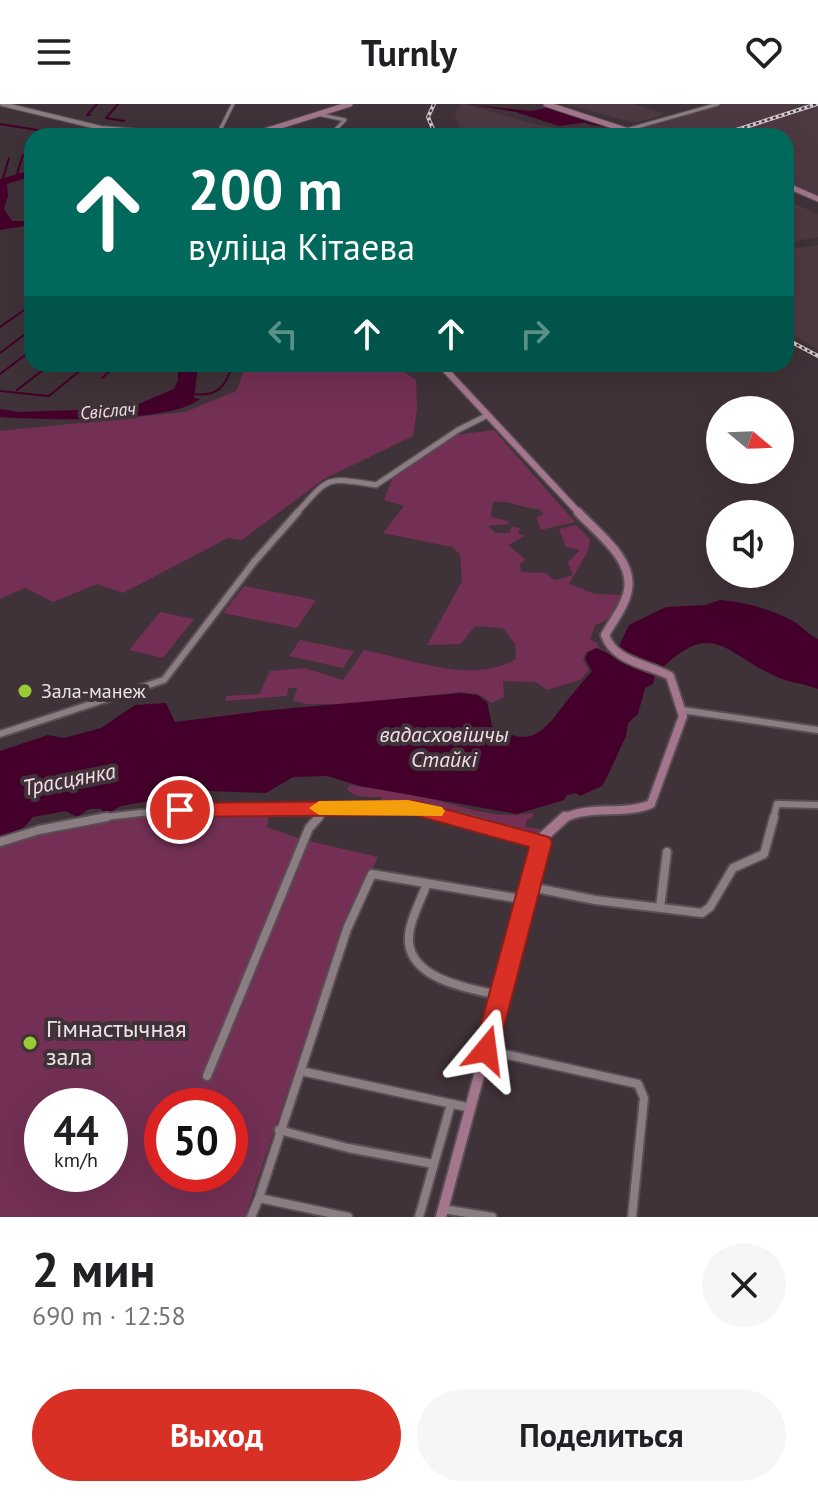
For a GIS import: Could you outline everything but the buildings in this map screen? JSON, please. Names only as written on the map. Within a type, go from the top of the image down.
[{"type":"main road","points":[[274,128],[350,104]]},
{"type":"main road","points":[[546,104],[620,128]]},
{"type":"main road","points":[[794,188],[818,199]]},
{"type":"main road","points":[[442,1213],[541,842],[554,824],[574,812],[642,808],[651,804],[664,775],[682,710],[672,680],[663,672],[619,654],[606,642],[605,635],[628,595],[628,570],[615,551],[448,372]]},
{"type":"street","points":[[2,104],[105,128]]},
{"type":"street","points":[[221,128],[233,104]]},
{"type":"street","points":[[633,128],[718,104]]},
{"type":"street","points":[[317,114],[345,120],[337,128]]},
{"type":"street","points":[[0,734],[164,680],[271,541],[325,481],[336,479],[376,485],[458,430],[488,415]]},
{"type":"street","points":[[682,710],[818,730]]},
{"type":"street","points":[[531,887],[680,912],[705,911],[733,868],[764,854],[768,849],[774,808],[782,803],[818,805]]},
{"type":"street","points":[[0,842],[50,827],[205,807],[421,808],[541,842]]},
{"type":"street","points":[[207,1076],[309,828],[327,808]]},
{"type":"street","points":[[660,908],[667,852]]},
{"type":"street","points":[[251,1217],[265,1188],[279,1130],[347,929],[372,874],[527,900]]},
{"type":"street","points":[[427,883],[408,941],[414,956],[429,972],[441,979],[502,996]]},
{"type":"street","points":[[486,1050],[638,1084],[644,1098],[632,1217]]},
{"type":"street","points":[[301,1071],[471,1108]]},
{"type":"street","points":[[419,1217],[451,1104]]},
{"type":"street","points":[[279,1130],[348,1148],[434,1164]]},
{"type":"street","points":[[259,1198],[348,1217]]},
{"type":"street","points":[[442,1213],[492,1217]]},
{"type":"shaded area","points":[[565,104],[634,104],[666,114],[635,123]]},
{"type":"shaded area","points":[[720,104],[818,104],[818,197],[794,186],[794,128],[637,128]]},
{"type":"shaded area","points":[[458,105],[554,128],[460,128],[454,111],[461,106]]},
{"type":"shaded area","points":[[794,204],[818,214],[818,237],[794,242]]},
{"type":"shaded area","points":[[818,245],[818,350],[794,335],[794,249]]},
{"type":"shaded area","points":[[244,372],[404,372],[416,380],[417,409],[413,436],[324,479],[242,540],[228,538],[123,593],[97,584],[53,602],[25,588],[0,599],[0,431],[185,412],[236,391]]},
{"type":"shaded area","points":[[494,430],[575,522],[540,530],[537,517],[544,514],[539,509],[493,502],[491,517],[508,521],[509,524],[488,526],[496,533],[509,533],[512,527],[520,528],[518,533],[525,536],[508,545],[526,560],[520,564],[521,572],[546,573],[554,580],[573,575],[568,562],[580,550],[566,547],[559,529],[576,525],[590,539],[588,551],[569,584],[595,594],[621,595],[612,614],[595,625],[590,640],[600,648],[586,652],[583,660],[589,670],[580,680],[547,690],[536,682],[503,681],[504,697],[492,703],[479,694],[461,692],[347,704],[308,704],[293,701],[297,688],[288,688],[287,696],[226,701],[226,696],[259,694],[270,671],[304,668],[343,680],[364,650],[461,670],[481,670],[516,659],[515,644],[503,628],[475,626],[461,644],[427,645],[462,581],[460,554],[452,547],[383,533],[404,506],[384,500],[392,479],[454,435]]},
{"type":"shaded area","points":[[244,586],[316,600],[297,628],[223,613]]},
{"type":"shaded area","points":[[160,612],[194,619],[163,658],[129,650]]},
{"type":"shaded area","points":[[300,640],[354,651],[343,668],[289,656]]},
{"type":"shaded area","points":[[350,785],[420,796],[490,813],[532,813],[534,816],[526,821],[526,827],[540,829],[542,834],[527,835],[426,807],[370,806],[370,801],[381,801],[382,797],[355,794],[347,789]]},
{"type":"shaded area","points":[[212,808],[270,810],[267,827],[300,839],[378,857],[343,927],[245,1217],[0,1217],[0,845],[42,829]]},
{"type":"water","points":[[468,104],[531,111],[547,108],[589,122],[559,126],[516,112]]},
{"type":"water","points":[[24,172],[24,179],[7,184],[8,196],[4,209],[12,221],[24,221],[24,226],[0,230],[0,179]]},
{"type":"water","name":"Свіслач","points":[[178,372],[197,372],[194,398],[200,399],[161,413],[134,416],[74,419],[0,417],[0,409],[20,412],[129,408],[174,389]]},
{"type":"water","points":[[720,600],[748,604],[776,613],[818,639],[818,689],[780,678],[720,645],[695,645],[663,667],[618,648],[629,625],[666,607],[706,605]]},
{"type":"water","name":"вадасховішчы Стайкі","points":[[596,648],[655,675],[653,684],[645,688],[638,714],[628,723],[626,736],[602,786],[580,796],[576,793],[567,795],[564,800],[517,814],[360,786],[327,776],[293,777],[266,793],[209,791],[121,806],[106,815],[101,809],[96,809],[87,810],[77,817],[66,811],[33,817],[23,828],[0,837],[0,751],[48,735],[64,738],[101,728],[135,705],[166,703],[175,722],[461,693],[477,695],[487,702],[492,726],[523,737],[538,733],[552,720],[592,671],[585,659],[588,652]]},
{"type":"waterway","points":[[90,115],[87,115],[97,104]]},
{"type":"waterway","points":[[118,104],[106,118],[124,121]]},
{"type":"waterway","points":[[587,123],[606,126]]},
{"type":"waterway","points":[[0,124],[25,128]]},
{"type":"waterway","points":[[17,174],[23,155]]},
{"type":"waterway","points":[[3,178],[9,158]]},
{"type":"waterway","points":[[0,327],[24,310]]},
{"type":"waterway","points":[[0,353],[24,335]]},
{"type":"waterway","points":[[0,374],[24,356]]},
{"type":"waterway","points":[[17,390],[41,372]]},
{"type":"waterway","points":[[0,391],[49,396],[78,372]]},
{"type":"waterway","points":[[102,378],[109,372]]},
{"type":"waterway","points":[[194,394],[215,392],[224,384],[229,372]]},
{"type":"railway","points":[[433,128],[428,117],[434,104]]},
{"type":"railway","points":[[742,128],[817,104]]},
{"type":"railway","points":[[794,343],[818,356]]},
{"type":"slow traffic","points":[[319,808],[408,807],[435,811]]},
{"type":"place","name":"Зала-манеж","points":[[25,691]]},
{"type":"place","name":"Гімнастычная зала","points":[[30,1043]]},
{"type":"route","points":[[180,810],[205,807],[415,808],[541,842],[486,1050]]},
{"type":"water label","name":"Трасцянка","points":[[69,779]]}]
